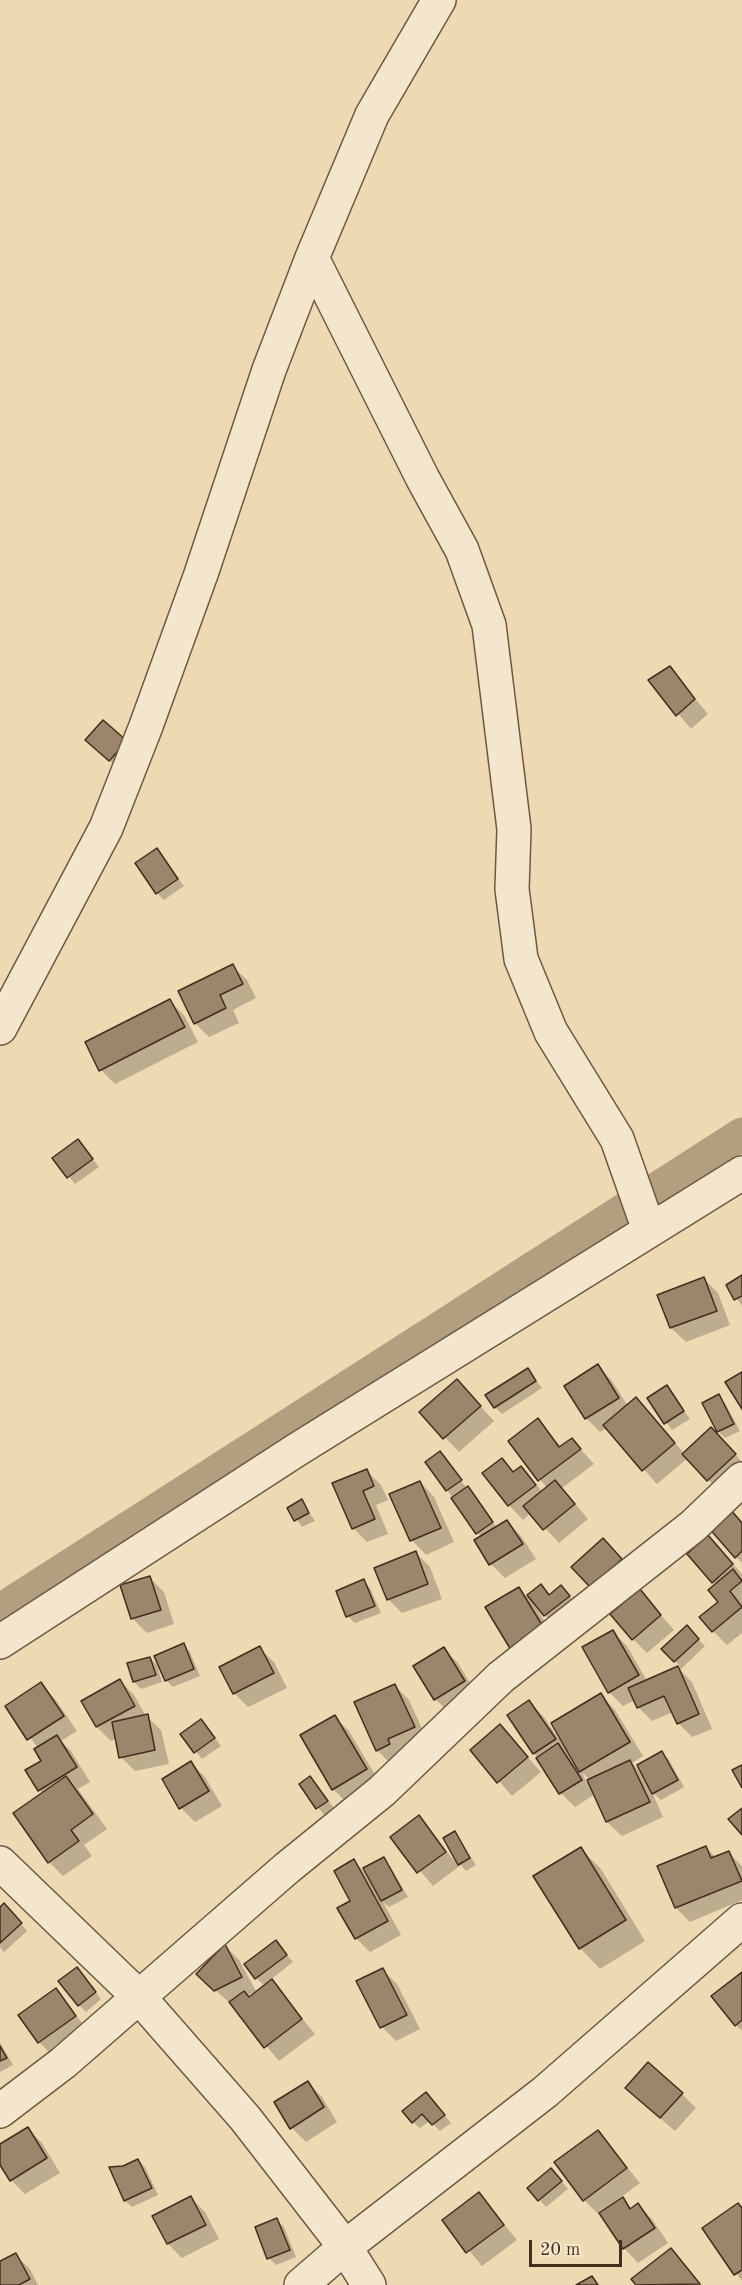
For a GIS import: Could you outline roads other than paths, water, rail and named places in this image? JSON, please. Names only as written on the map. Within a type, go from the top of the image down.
[{"type":"street","points":[[0,1028],[106,828],[147,726],[205,564],[269,370],[312,258],[372,116],[439,0]]},
{"type":"street","points":[[312,258],[423,479],[462,550],[489,625],[514,829],[512,889],[521,959],[551,1032],[617,1139],[649,1230]]},
{"type":"street","points":[[0,1642],[298,1449],[742,1173]]},
{"type":"street","points":[[0,2111],[63,2063],[287,1868],[382,1791],[501,1677],[693,1526],[742,1479]]},
{"type":"street","points":[[0,1863],[140,1997],[245,2118],[345,2247],[369,2285]]},
{"type":"street","points":[[301,2285],[345,2247],[544,2092],[742,1920]]},
{"type":"waterway","points":[[0,1610],[742,1134]]}]
